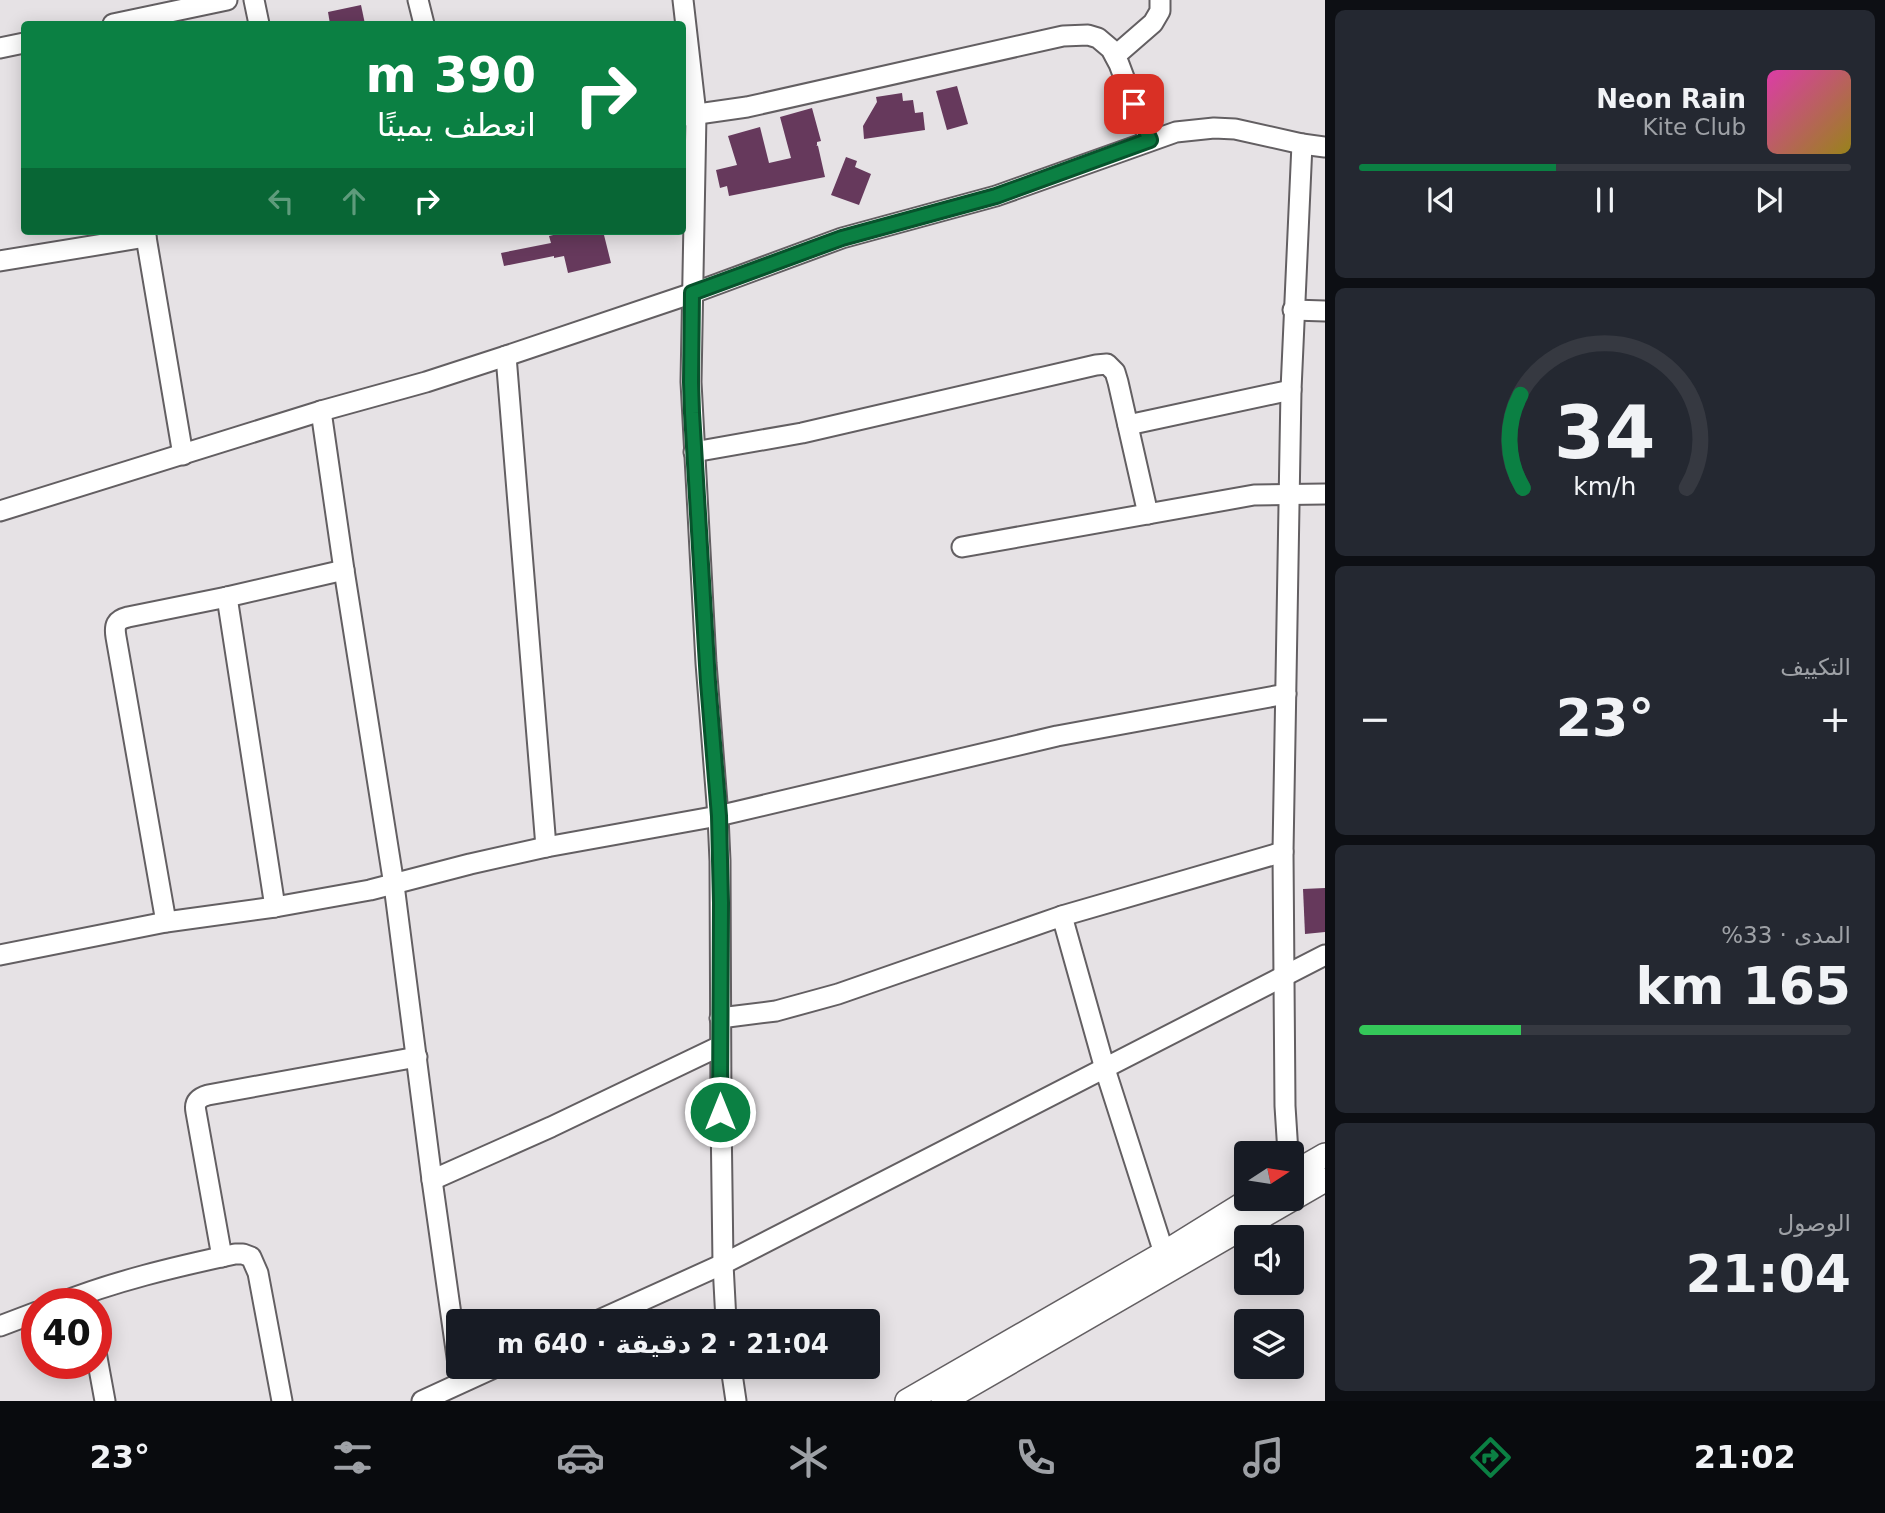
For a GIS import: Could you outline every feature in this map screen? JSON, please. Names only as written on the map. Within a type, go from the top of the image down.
[{"type":"main road","points":[[1304,1167],[1325,1155]]},
{"type":"main road","points":[[943,1401],[1325,1180]]},
{"type":"main road","points":[[907,1401],[1164,1253],[1234,1210]]},
{"type":"street","points":[[128,21],[226,0]]},
{"type":"street","points":[[254,0],[259,21]]},
{"type":"street","points":[[418,0],[423,21]]},
{"type":"street","points":[[683,0],[684,21]]},
{"type":"street","points":[[1115,56],[1153,23],[1160,11],[1160,0]]},
{"type":"street","points":[[689,115],[769,102],[1063,36],[1088,35],[1105,43],[1115,56],[1150,140]]},
{"type":"street","points":[[0,48],[21,44]]},
{"type":"street","points":[[686,58],[694,452],[707,675],[719,816],[725,1309]]},
{"type":"street","points":[[0,510],[321,411],[426,382],[692,293],[842,238],[996,196],[1176,132],[1235,129],[1325,147]]},
{"type":"street","points":[[1286,1141],[1283,852],[1293,310],[1302,144]]},
{"type":"street","points":[[0,261],[140,235]]},
{"type":"street","points":[[145,235],[183,455]]},
{"type":"street","points":[[1293,310],[1325,311]]},
{"type":"street","points":[[506,356],[546,847]]},
{"type":"street","points":[[694,452],[802,433],[1102,364],[1111,366],[1115,372],[1147,514]]},
{"type":"street","points":[[1128,425],[1291,390]]},
{"type":"street","points":[[321,411],[394,885],[451,1309]]},
{"type":"street","points":[[962,547],[1254,495],[1325,494]]},
{"type":"street","points":[[166,922],[118,650],[118,620],[344,570]]},
{"type":"street","points":[[227,597],[275,907]]},
{"type":"street","points":[[0,955],[166,922],[275,907],[394,885],[444,870],[546,847],[719,816],[1057,736],[1286,694]]},
{"type":"street","points":[[720,1018],[776,1011],[838,994],[1062,916],[1283,852]]},
{"type":"street","points":[[1062,916],[1105,1069],[1164,1253]]},
{"type":"street","points":[[624,1309],[723,1264],[1325,955]]},
{"type":"street","points":[[432,1180],[551,1127],[720,1046]]},
{"type":"street","points":[[222,1256],[196,1112],[197,1101],[208,1095],[416,1057]]},
{"type":"street","points":[[112,1288],[155,1271],[222,1256],[243,1254],[251,1257],[256,1265],[282,1401]]},
{"type":"street","points":[[0,1326],[21,1318]]},
{"type":"street","points":[[101,1379],[105,1401]]},
{"type":"street","points":[[422,1401],[450,1379]]},
{"type":"street","points":[[733,1379],[736,1401]]},
{"type":"building","points":[[361,5],[364,21],[330,21],[328,12]]},
{"type":"building","points":[[957,86],[968,124],[947,130],[936,91]]},
{"type":"building","points":[[902,93],[903,101],[913,100],[915,113],[923,112],[925,130],[864,139],[863,126],[877,102],[876,97]]},
{"type":"building","points":[[812,108],[821,141],[816,145],[825,177],[729,196],[727,186],[720,188],[716,170],[737,165],[728,136],[760,127],[769,163],[791,158],[780,117]]},
{"type":"building","points":[[846,157],[857,161],[855,167],[871,174],[859,205],[831,195]]},
{"type":"building","points":[[604,235],[611,263],[568,273],[564,256],[504,266],[501,253],[551,243],[549,236]]},
{"type":"building","points":[[1325,888],[1325,932],[1305,934],[1303,889]]},
{"type":"route","points":[[720,1112],[719,816],[692,413],[692,293],[842,238],[996,196],[1150,140],[1134,104]]}]
